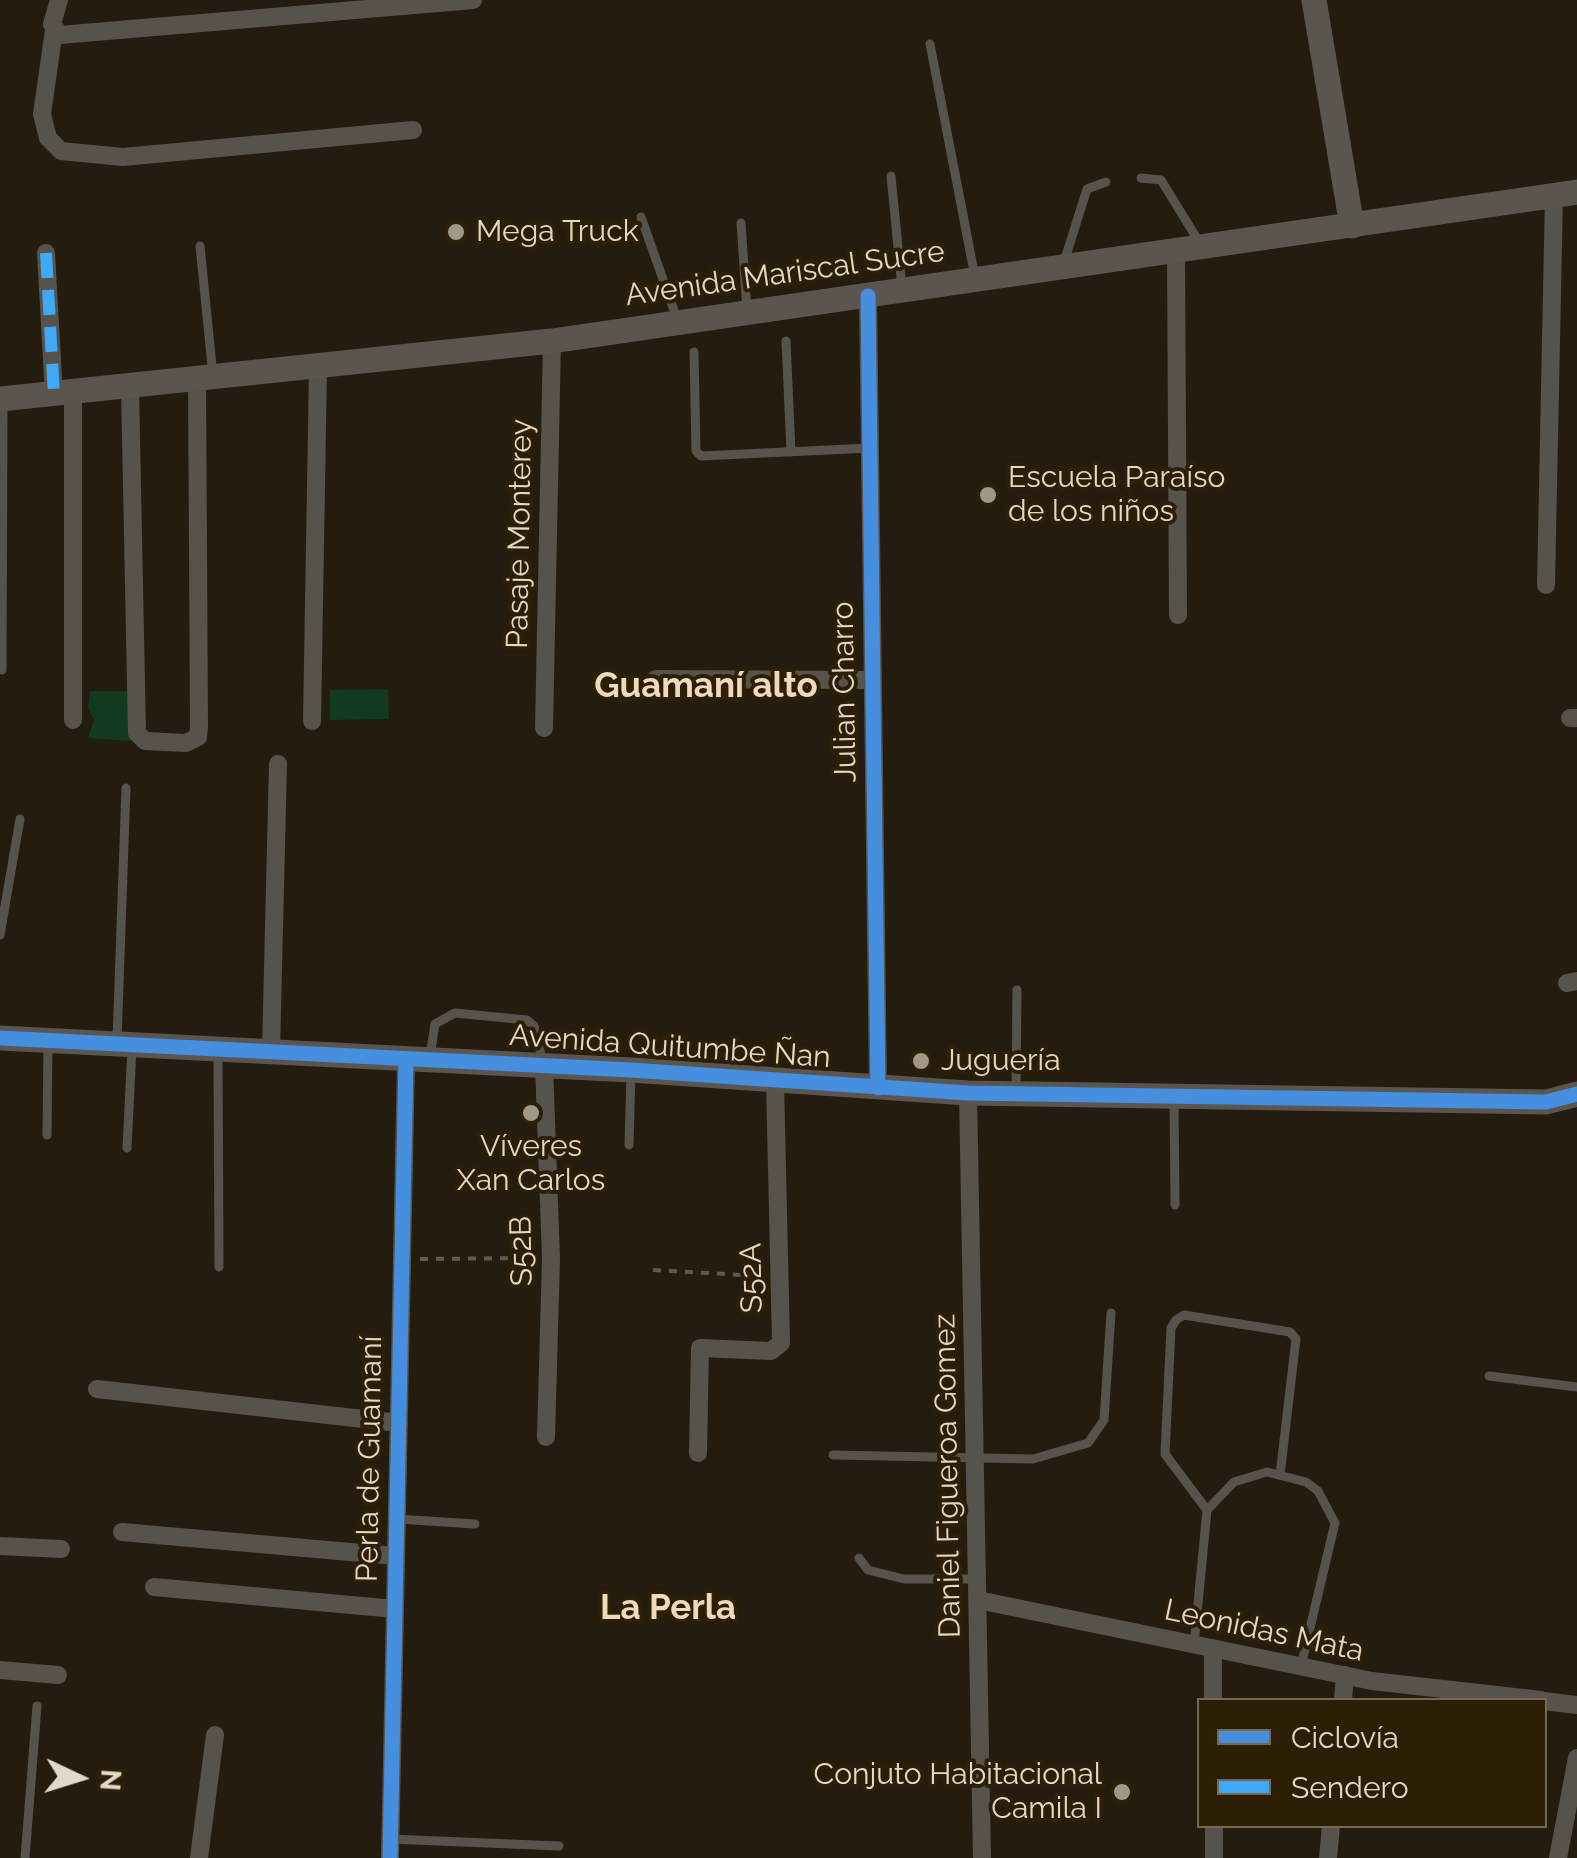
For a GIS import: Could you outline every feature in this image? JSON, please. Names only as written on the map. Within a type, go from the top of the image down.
[{"type":"street","points":[[59,0],[42,114],[48,138],[61,152],[123,158],[412,130]]},
{"type":"street","points":[[57,33],[472,0]]},
{"type":"street","points":[[1314,0],[1352,226]]},
{"type":"street","points":[[1546,586],[1566,194]]},
{"type":"street","name":"Avenida Mariscal Sucre","points":[[2,399],[552,341],[1566,194]]},
{"type":"street","points":[[1176,252],[1178,616]]},
{"type":"street","points":[[46,253],[63,395],[74,720]]},
{"type":"street","name":"Julian Charro","points":[[868,296],[878,1088]]},
{"type":"street","name":"Pasaje Monterey","points":[[544,728],[552,341]]},
{"type":"street","points":[[312,721],[318,368]]},
{"type":"street","points":[[130,388],[137,733],[152,742],[194,742],[199,726],[206,380]]},
{"type":"street","points":[[656,680],[872,680]]},
{"type":"street","points":[[271,1051],[278,764]]},
{"type":"street","name":"Avenida Quitumbe Ñan","points":[[0,1038],[544,1065],[968,1093],[1546,1102],[1577,1094]]},
{"type":"street","name":"Perla de Guamaní","points":[[390,1848],[400,1260],[418,1061]]},
{"type":"street","name":"S52B","points":[[544,1065],[551,1258],[546,1437]]},
{"type":"street","name":"S52A","points":[[698,1453],[700,1348],[777,1348],[781,1342],[775,1081]]},
{"type":"street","name":"Daniel Figueroa Gomez","points":[[968,1093],[982,1858]]},
{"type":"street","points":[[97,1390],[399,1423]]},
{"type":"street","points":[[122,1532],[396,1556]]},
{"type":"street","points":[[0,1546],[61,1550]]},
{"type":"street","points":[[154,1587],[395,1608]]},
{"type":"street","name":"Leonidas Mata","points":[[978,1600],[1345,1676],[1518,1698]]},
{"type":"street","points":[[1203,1646],[1213,1698]]},
{"type":"street","points":[[0,1670],[58,1675]]},
{"type":"street","points":[[1343,1698],[1345,1676]]},
{"type":"street","name":"Leonidas Mata","points":[[1547,1702],[1577,1705]]},
{"type":"street","points":[[199,1858],[215,1735]]},
{"type":"street","points":[[1558,1858],[1569,1835],[1577,1758]]},
{"type":"street","points":[[1214,1828],[1214,1858]]},
{"type":"street","points":[[1328,1858],[1331,1828]]},
{"type":"lane","points":[[930,44],[975,280]]},
{"type":"lane","points":[[891,176],[902,291]]},
{"type":"lane","points":[[1141,178],[1161,180],[1202,248]]},
{"type":"lane","points":[[1062,268],[1084,195],[1094,183],[1106,182]]},
{"type":"lane","points":[[641,218],[678,322]]},
{"type":"lane","points":[[741,224],[747,314]]},
{"type":"lane","points":[[200,246],[206,380]]},
{"type":"lane","points":[[786,342],[792,452]]},
{"type":"lane","points":[[694,352],[696,451],[701,456],[870,448]]},
{"type":"lane","points":[[2,399],[2,670]]},
{"type":"lane","points":[[126,788],[127,1148]]},
{"type":"lane","points":[[0,935],[20,818]]},
{"type":"lane","points":[[1016,1094],[1017,990]]},
{"type":"lane","points":[[418,1061],[436,1024],[455,1014],[528,1020],[534,1026],[544,1065]]},
{"type":"lane","points":[[47,1135],[49,1040]]},
{"type":"lane","points":[[218,1048],[219,1267]]},
{"type":"lane","points":[[629,1145],[631,1070]]},
{"type":"lane","points":[[1174,1096],[1175,1205]]},
{"type":"lane","points":[[833,1455],[1033,1459],[1088,1443],[1104,1420],[1111,1312]]},
{"type":"lane","points":[[1203,1646],[1207,1510],[1165,1454],[1171,1328],[1184,1316],[1290,1332],[1296,1338],[1280,1476]]},
{"type":"lane","points":[[1489,1376],[1577,1387]]},
{"type":"lane","points":[[1207,1510],[1234,1482],[1266,1472],[1306,1482],[1318,1492],[1335,1523],[1301,1666]]},
{"type":"lane","points":[[397,1519],[475,1524]]},
{"type":"lane","points":[[858,1558],[868,1570],[904,1579],[978,1579]]},
{"type":"lane","points":[[25,1858],[38,1706]]},
{"type":"lane","points":[[390,1848],[559,1846]]},
{"type":"path","points":[[400,1260],[551,1258]]},
{"type":"path","points":[[653,1270],[780,1277]]},
{"type":"green space","points":[[388,689],[389,719],[330,720],[330,690]]},
{"type":"green space","points":[[90,691],[132,691],[133,741],[88,738],[94,720],[88,708]]},
{"type":"marked path","points":[[46,253],[54,396]]},
{"type":"cycle path","points":[[868,296],[878,1088]]},
{"type":"cycle path","points":[[0,1038],[631,1070],[968,1093],[1546,1102],[1577,1094]]},
{"type":"cycle path","points":[[390,1858],[406,1060]]},
{"type":"place","name":"Mega Truck","points":[[456,232]]},
{"type":"place","name":"Escuela Paraíso de los niños","points":[[988,495]]},
{"type":"place","name":"Juguería","points":[[921,1061]]},
{"type":"place","name":"Víveres Xan Carlos","points":[[531,1113]]},
{"type":"place","name":"Conjuto Habitacional Camila I","points":[[1122,1792]]},
{"type":"district","name":"Guamaní alto","points":[[706,686]]},
{"type":"district","name":"La Perla","points":[[668,1608]]}]
